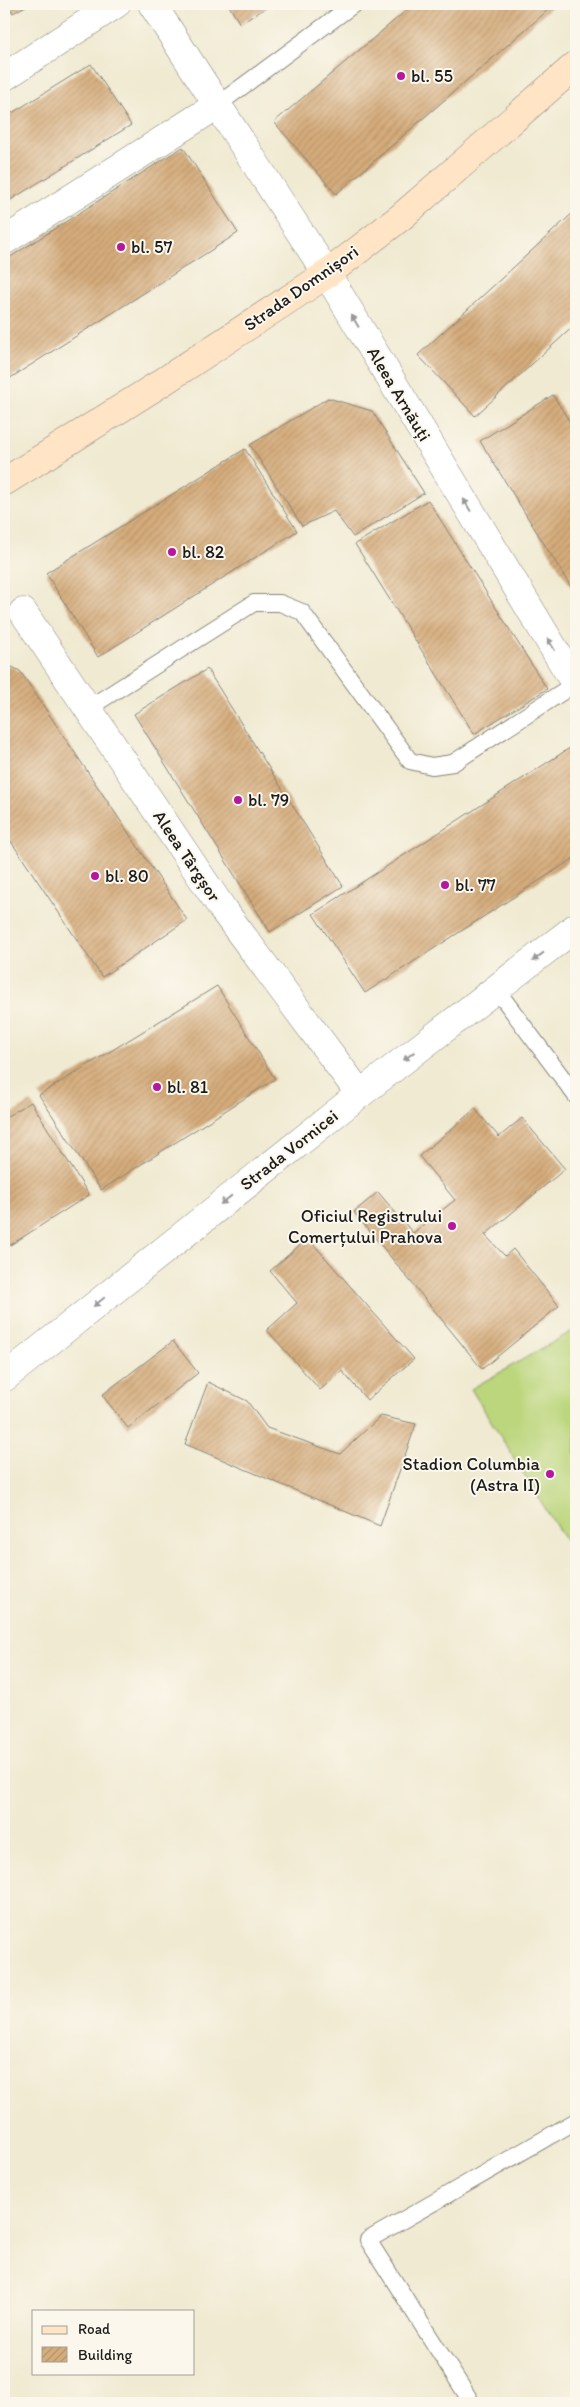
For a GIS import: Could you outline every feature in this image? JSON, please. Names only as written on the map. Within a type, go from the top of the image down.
[{"type":"street","points":[[4,77],[116,4]]},
{"type":"street","name":"Aleea Arnăuți","points":[[152,4],[326,274],[576,684]]},
{"type":"street","name":"Strada Domnișori","points":[[4,482],[326,274],[402,217],[576,65]]},
{"type":"street","points":[[4,241],[216,106]]},
{"type":"street","name":"Aleea Târgșor","points":[[23,612],[224,911],[360,1094]]},
{"type":"street","name":"Strada Vornicei","points":[[4,1378],[360,1094],[576,927]]},
{"type":"lane","points":[[216,106],[354,4]]},
{"type":"lane","points":[[88,709],[254,603],[280,603],[302,612],[410,761],[432,766],[453,763],[576,684]]},
{"type":"lane","points":[[496,989],[576,1096]]},
{"type":"lane","points":[[472,2403],[368,2240],[576,2121]]},
{"type":"green space","name":"Stadion Columbia (Astra II)","points":[[576,1329],[576,1558],[471,1389]]},
{"type":"building","points":[[8,4],[29,4],[13,13]]},
{"type":"building","points":[[228,4],[272,4],[240,24]]},
{"type":"building","name":"bl. 55","points":[[414,4],[555,4],[336,194],[274,122]]},
{"type":"building","points":[[91,64],[131,125],[4,204],[4,118]]},
{"type":"building","name":"bl. 57","points":[[183,147],[238,233],[4,382],[4,261]]},
{"type":"building","points":[[576,210],[576,324],[475,416],[418,355]]},
{"type":"building","points":[[553,395],[576,432],[576,595],[480,441]]},
{"type":"building","points":[[328,398],[372,411],[424,493],[353,537],[334,511],[302,526],[250,445]]},
{"type":"building","name":"bl. 82","points":[[245,449],[297,531],[98,657],[46,573]]},
{"type":"building","points":[[428,500],[547,689],[474,734],[355,544]]},
{"type":"building","name":"bl. 80","points":[[4,663],[20,671],[187,920],[102,977],[4,831]]},
{"type":"building","name":"bl. 79","points":[[207,669],[343,886],[270,932],[134,714]]},
{"type":"building","name":"bl. 77","points":[[576,744],[576,857],[365,993],[313,914]]},
{"type":"building","name":"bl. 81","points":[[217,986],[275,1079],[101,1190],[39,1095]]},
{"type":"building","points":[[31,1102],[89,1195],[4,1249],[4,1118]]},
{"type":"building","points":[[475,1109],[499,1137],[522,1118],[565,1169],[485,1235],[505,1256],[513,1249],[559,1306],[482,1369],[354,1212],[378,1192],[413,1233],[455,1200],[419,1156]]},
{"type":"building","points":[[308,1238],[414,1359],[367,1400],[342,1371],[320,1390],[267,1330],[297,1303],[270,1271]]},
{"type":"building","points":[[173,1341],[198,1373],[128,1428],[102,1395]]},
{"type":"building","points":[[208,1382],[247,1401],[267,1428],[340,1454],[381,1416],[416,1424],[380,1526],[185,1444]]},
{"type":"place","name":"bl. 55","points":[[401,76]]},
{"type":"place","name":"bl. 57","points":[[121,247]]},
{"type":"place","name":"bl. 82","points":[[172,552]]},
{"type":"place","name":"bl. 79","points":[[238,800]]},
{"type":"place","name":"bl. 80","points":[[95,876]]},
{"type":"place","name":"bl. 77","points":[[445,885]]},
{"type":"place","name":"bl. 81","points":[[157,1087]]},
{"type":"place","name":"Oficiul Registrului Comerțului Prahova","points":[[452,1226]]},
{"type":"place","name":"Stadion Columbia (Astra II)","points":[[550,1474]]}]
